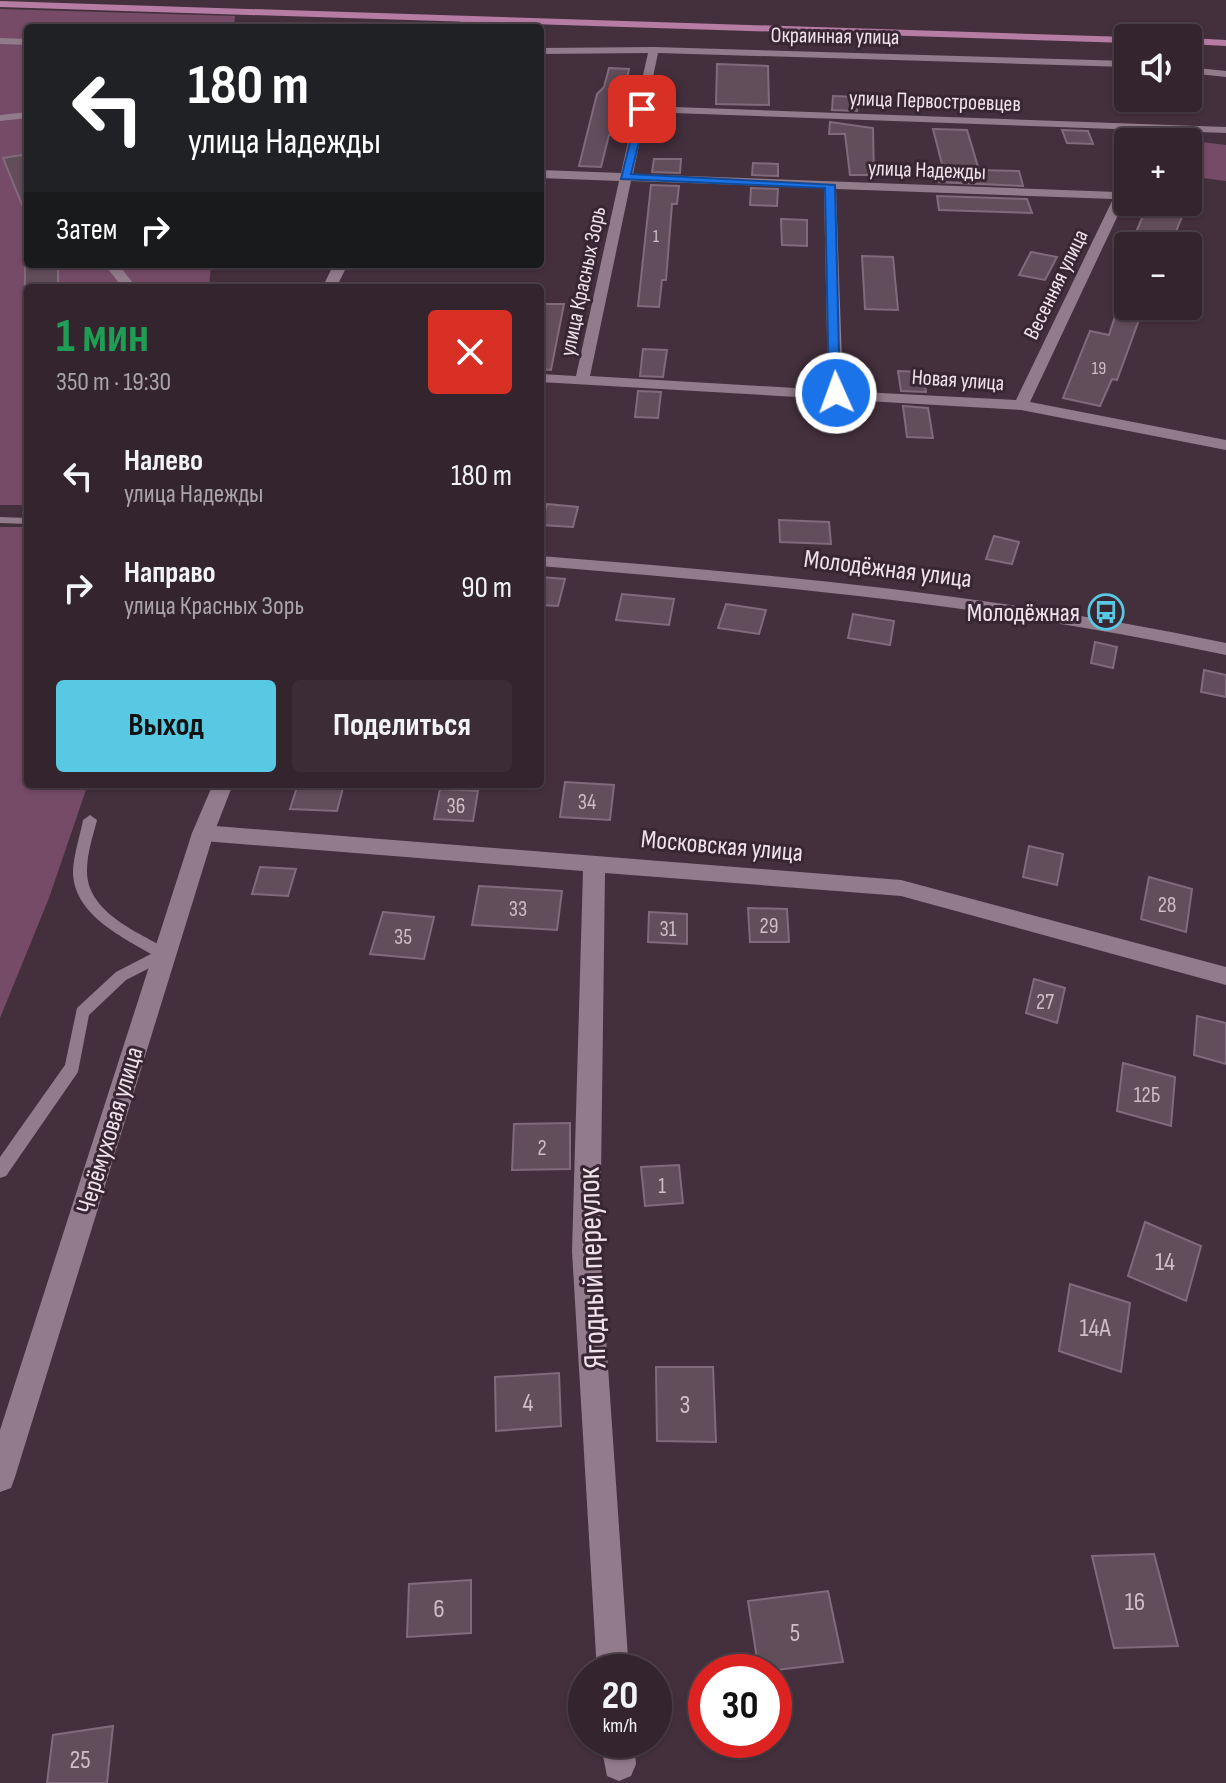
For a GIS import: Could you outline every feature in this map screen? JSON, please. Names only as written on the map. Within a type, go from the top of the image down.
[{"type":"main road","points":[[0,4],[501,24]]},
{"type":"main road","points":[[544,25],[1114,40]]},
{"type":"main road","points":[[1202,42],[1226,43]]},
{"type":"street","points":[[0,41],[24,42]]},
{"type":"street","name":"Окраинная улица","points":[[544,51],[654,50],[1114,64]]},
{"type":"street","name":"улица Красных Зорь","points":[[582,380],[654,50]]},
{"type":"street","points":[[1202,71],[1226,74]]},
{"type":"street","name":"улица Первостроевцев","points":[[642,109],[1153,128]]},
{"type":"street","points":[[0,118],[24,115]]},
{"type":"street","name":"улица Первостроевцев","points":[[1202,129],[1226,130]]},
{"type":"street","name":"улица Надежды","points":[[544,174],[1114,196]]},
{"type":"street","points":[[830,185],[836,393]]},
{"type":"street","name":"Весенняя улица","points":[[1021,405],[1114,211]]},
{"type":"street","points":[[114,268],[127,284]]},
{"type":"street","name":"Новая улица","points":[[544,378],[1021,405],[1226,445]]},
{"type":"street","name":"Молодёжная улица","points":[[544,561],[862,588],[1133,627],[1226,649]]},
{"type":"street","name":"Черёмуховая улица","points":[[0,1477],[164,954],[203,833],[221,788]]},
{"type":"street","name":"Московская улица","points":[[203,833],[901,888],[1226,976]]},
{"type":"street","name":"Ягодный переулок","points":[[594,863],[586,1251],[612,1654]]},
{"type":"lane","points":[[0,520],[24,521]]},
{"type":"lane","points":[[90,820],[80,876],[85,891],[108,920],[164,954]]},
{"type":"lane","points":[[0,1171],[72,1067],[82,1012],[121,976],[164,954]]},
{"type":"shaded area","points":[[0,9],[235,16],[234,24],[24,24],[24,268],[211,268],[209,284],[24,284],[24,505],[0,505]]},
{"type":"shaded area","points":[[1202,142],[1226,145],[1226,181],[1202,178]]},
{"type":"shaded area","points":[[0,527],[24,527],[24,788],[87,788],[49,898],[0,1018]]},
{"type":"building","points":[[717,64],[768,66],[769,105],[716,104]]},
{"type":"building","points":[[609,68],[629,69],[616,135],[609,135],[601,167],[579,166],[597,94],[604,87]]},
{"type":"building","points":[[833,96],[858,97],[857,111],[832,110]]},
{"type":"building","points":[[830,122],[873,128],[874,175],[850,175],[845,134],[829,134]]},
{"type":"building","points":[[933,129],[967,130],[979,170],[1019,171],[1023,186],[935,182],[933,167],[943,168]]},
{"type":"building","points":[[1062,130],[1088,131],[1093,144],[1067,143]]},
{"type":"building","points":[[24,155],[24,210],[3,158]]},
{"type":"building","points":[[654,159],[681,159],[680,173],[652,172]]},
{"type":"building","points":[[753,163],[778,164],[778,176],[752,175]]},
{"type":"building","points":[[651,185],[679,186],[677,204],[672,204],[666,280],[662,280],[659,307],[638,306]]},
{"type":"building","points":[[751,188],[778,189],[777,206],[750,205]]},
{"type":"building","points":[[937,196],[1027,199],[1032,213],[939,210]]},
{"type":"building","points":[[1143,216],[1182,216],[1176,232],[1136,232]]},
{"type":"building","points":[[781,219],[807,220],[807,246],[782,245]]},
{"type":"building","points":[[1031,252],[1057,257],[1045,280],[1019,275]]},
{"type":"building","points":[[862,256],[893,257],[898,310],[865,309]]},
{"type":"building","points":[[25,268],[58,268],[58,284],[25,284]]},
{"type":"building","points":[[544,304],[564,304],[551,370],[544,369]]},
{"type":"building","points":[[1114,319],[1139,320],[1117,380],[1112,379],[1100,406],[1063,398],[1090,331],[1109,335]]},
{"type":"building","points":[[643,349],[667,350],[663,377],[640,376]]},
{"type":"building","points":[[898,371],[923,372],[926,392],[901,391]]},
{"type":"building","points":[[638,391],[661,392],[658,418],[635,417]]},
{"type":"building","points":[[903,406],[928,408],[933,438],[907,437]]},
{"type":"building","points":[[547,504],[578,507],[573,527],[544,525]]},
{"type":"building","points":[[779,520],[829,522],[831,544],[780,542]]},
{"type":"building","points":[[994,536],[1019,542],[1012,564],[986,559]]},
{"type":"building","points":[[544,577],[565,579],[558,606],[544,605]]},
{"type":"building","points":[[622,594],[674,599],[669,625],[616,620]]},
{"type":"building","points":[[726,604],[766,610],[759,634],[718,628]]},
{"type":"building","points":[[853,614],[894,621],[890,645],[848,638]]},
{"type":"building","points":[[1095,642],[1117,647],[1113,668],[1091,663]]},
{"type":"building","points":[[1204,670],[1226,675],[1226,697],[1201,692]]},
{"type":"building","points":[[565,782],[614,785],[610,820],[560,817]]},
{"type":"building","points":[[297,788],[343,788],[337,811],[290,809]]},
{"type":"building","points":[[440,789],[478,791],[473,821],[434,819]]},
{"type":"building","points":[[1029,846],[1063,854],[1057,885],[1023,877]]},
{"type":"building","points":[[260,867],[296,869],[288,896],[252,894]]},
{"type":"building","points":[[1149,877],[1192,889],[1186,932],[1141,919]]},
{"type":"building","points":[[479,886],[562,891],[557,930],[472,925]]},
{"type":"building","points":[[748,908],[787,909],[789,942],[750,942]]},
{"type":"building","points":[[383,912],[434,917],[424,959],[370,954]]},
{"type":"building","points":[[649,912],[687,914],[687,944],[648,942]]},
{"type":"building","points":[[1034,979],[1065,988],[1057,1023],[1026,1013]]},
{"type":"building","points":[[1197,1016],[1226,1023],[1226,1064],[1194,1055]]},
{"type":"building","points":[[1123,1063],[1175,1077],[1171,1126],[1117,1111]]},
{"type":"building","points":[[570,1123],[570,1169],[512,1170],[514,1124]]},
{"type":"building","points":[[679,1165],[683,1203],[645,1206],[641,1167]]},
{"type":"building","points":[[1145,1222],[1201,1246],[1186,1301],[1128,1276]]},
{"type":"building","points":[[1070,1284],[1130,1303],[1121,1372],[1059,1351]]},
{"type":"building","points":[[656,1367],[713,1367],[716,1442],[657,1441]]},
{"type":"building","points":[[559,1373],[561,1426],[496,1431],[495,1377]]},
{"type":"building","points":[[1154,1554],[1178,1646],[1114,1648],[1092,1556]]},
{"type":"building","points":[[471,1580],[471,1633],[407,1637],[409,1584]]},
{"type":"building","points":[[828,1591],[843,1662],[792,1668],[792,1654],[756,1654],[748,1601]]},
{"type":"building","points":[[113,1726],[107,1783],[47,1783],[53,1735]]},
{"type":"place","name":"Молодёжная","points":[[1106,612]]},
{"type":"route","points":[[642,109],[625,177],[830,185],[836,393]]}]
